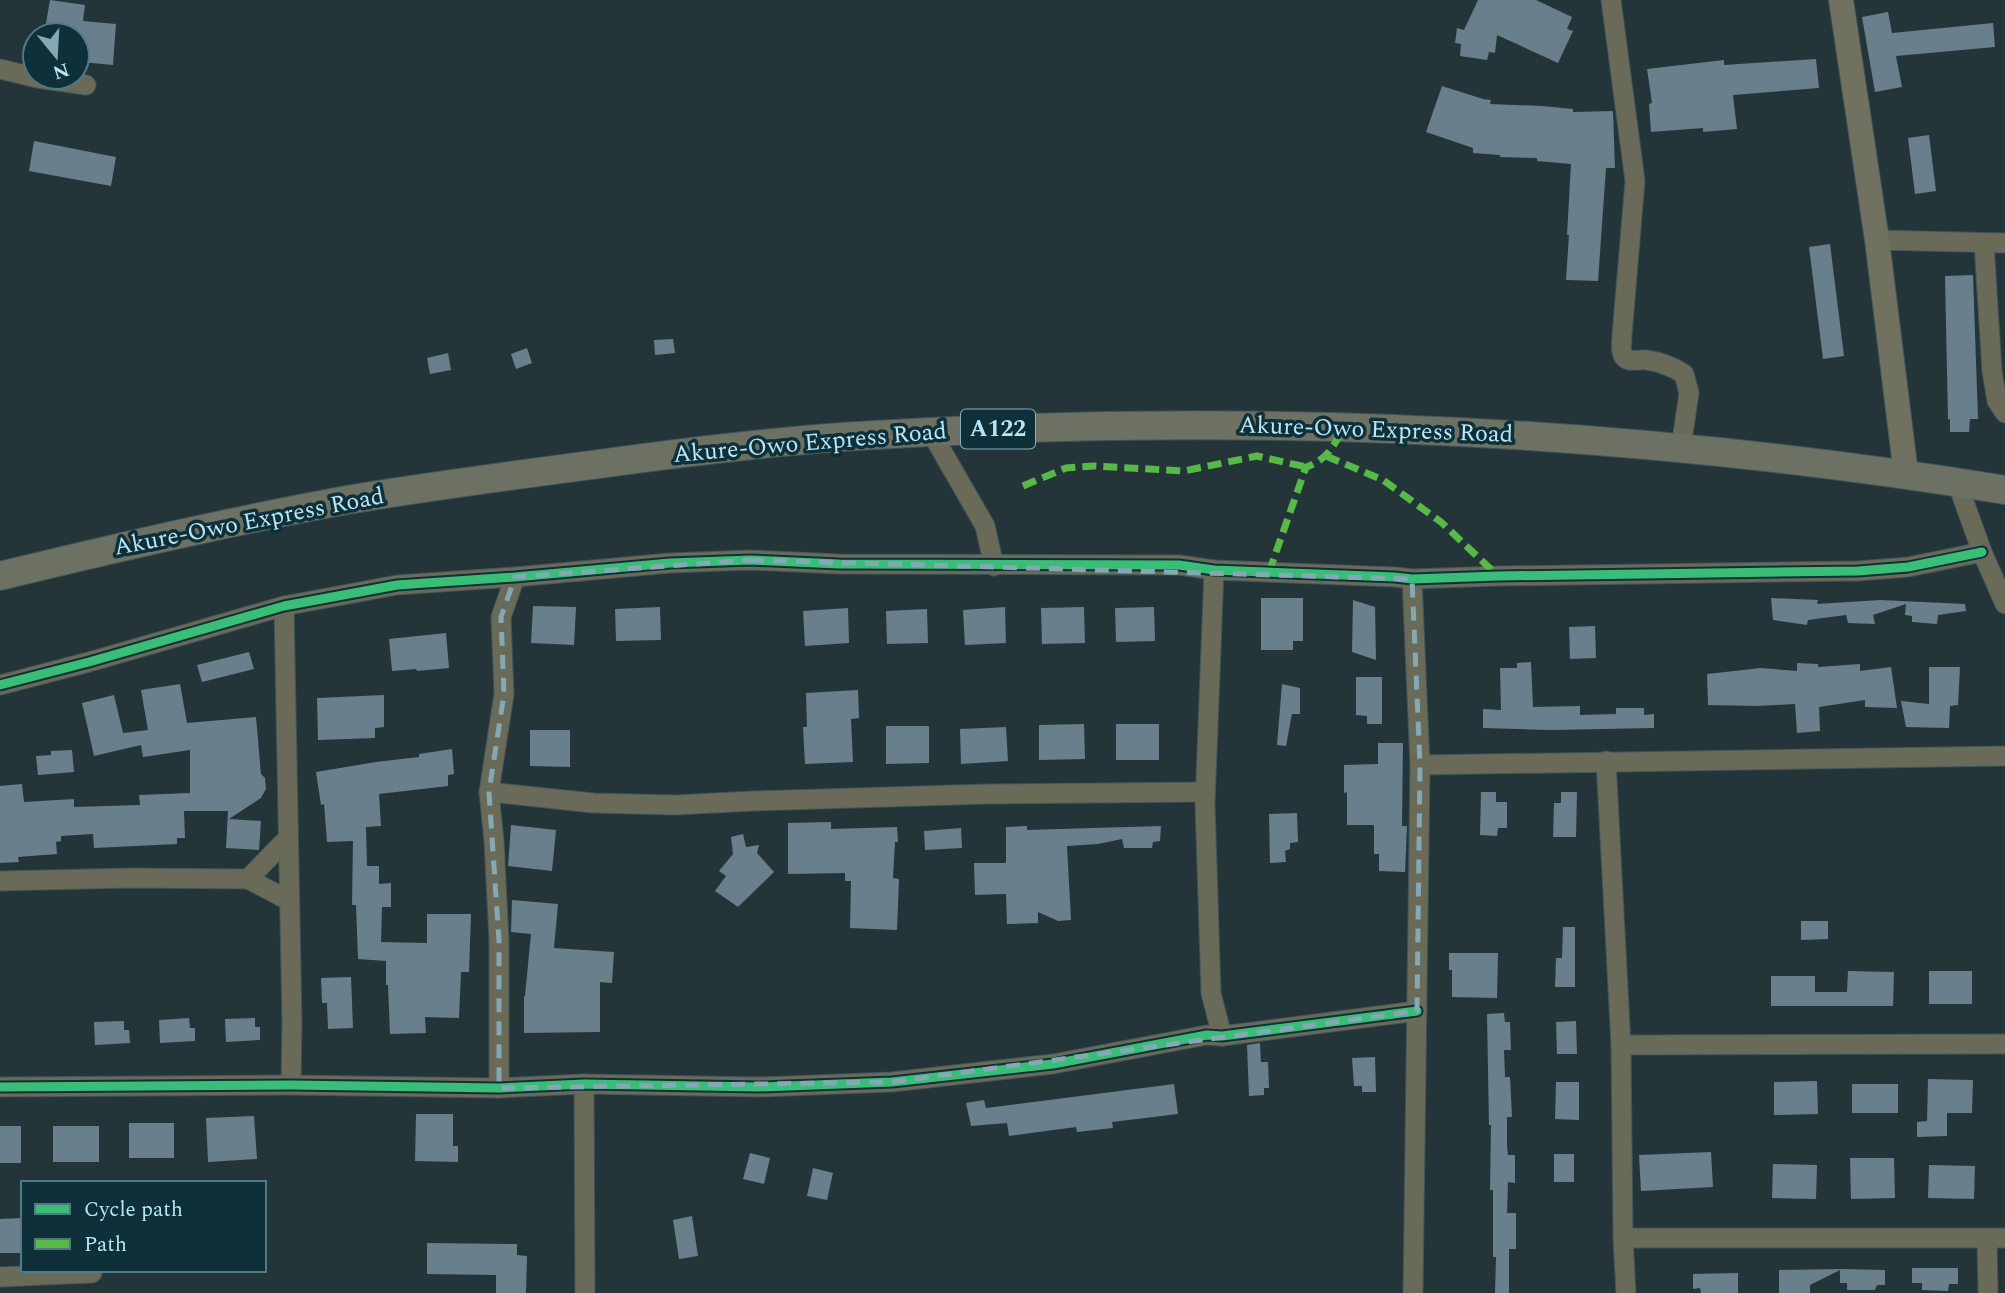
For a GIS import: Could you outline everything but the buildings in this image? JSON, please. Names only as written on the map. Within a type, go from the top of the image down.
[{"type":"highway","name":"Akure-Owo Express Road","points":[[0,576],[220,525],[348,500],[718,448],[931,432],[1112,425],[1344,426],[1541,436],[1794,459],[2005,490]]},
{"type":"main road","points":[[1841,0],[1877,240],[1906,474]]},
{"type":"street","points":[[1611,0],[1635,181],[1622,353],[1629,360],[1648,360],[1684,374],[1689,393],[1681,447]]},
{"type":"street","points":[[0,69],[21,74]]},
{"type":"street","points":[[1877,240],[2005,243]]},
{"type":"street","points":[[1984,243],[1992,371],[1997,401],[2005,413]]},
{"type":"street","points":[[931,432],[985,526],[995,566]]},
{"type":"street","points":[[1956,482],[2005,604]]},
{"type":"street","points":[[0,685],[102,659],[284,606],[397,585],[670,563],[750,560],[995,566],[1179,565],[1213,570],[1412,579],[1858,571],[1908,566],[1982,552]]},
{"type":"street","points":[[1213,570],[1205,792],[1211,993],[1222,1036]]},
{"type":"street","points":[[499,1088],[499,941],[489,792],[504,694],[501,617],[515,577]]},
{"type":"street","points":[[1412,579],[1420,765],[1413,1293]]},
{"type":"street","points":[[284,606],[291,1085]]},
{"type":"street","points":[[1420,765],[2005,756]]},
{"type":"street","points":[[1606,761],[1621,1045],[1626,1293]]},
{"type":"street","points":[[489,792],[593,803],[675,805],[960,795],[1205,792]]},
{"type":"street","points":[[248,879],[287,839]]},
{"type":"street","points":[[0,881],[248,879],[288,900]]},
{"type":"street","points":[[0,1087],[291,1085],[499,1088],[584,1084],[759,1087],[892,1082],[1053,1063],[1208,1035],[1222,1036],[1417,1012]]},
{"type":"street","points":[[1621,1045],[2005,1044]]},
{"type":"street","points":[[584,1084],[586,1293]]},
{"type":"street","points":[[1623,1238],[1996,1239],[1988,1293]]},
{"type":"street","points":[[0,1277],[92,1273]]},
{"type":"highlighted area","points":[[750,560],[1412,579],[1420,765],[1417,1011],[892,1082],[499,1088],[499,941],[489,792],[504,694],[501,617],[515,577]]},
{"type":"marked path","points":[[1269,572],[1306,467],[1330,451],[1344,426]]},
{"type":"marked path","points":[[1023,486],[1066,468],[1094,466],[1184,471],[1257,456],[1306,467]]},
{"type":"marked path","points":[[1326,456],[1383,480],[1441,522],[1498,576]]},
{"type":"cycle path","points":[[0,685],[284,606],[397,585],[670,563],[750,560],[839,564],[1179,565],[1214,570],[1412,579],[1858,571],[1908,567],[1982,552]]},
{"type":"cycle path","points":[[0,1087],[291,1085],[499,1088],[584,1084],[759,1087],[892,1082],[1053,1064],[1207,1035],[1222,1036],[1417,1011]]}]
